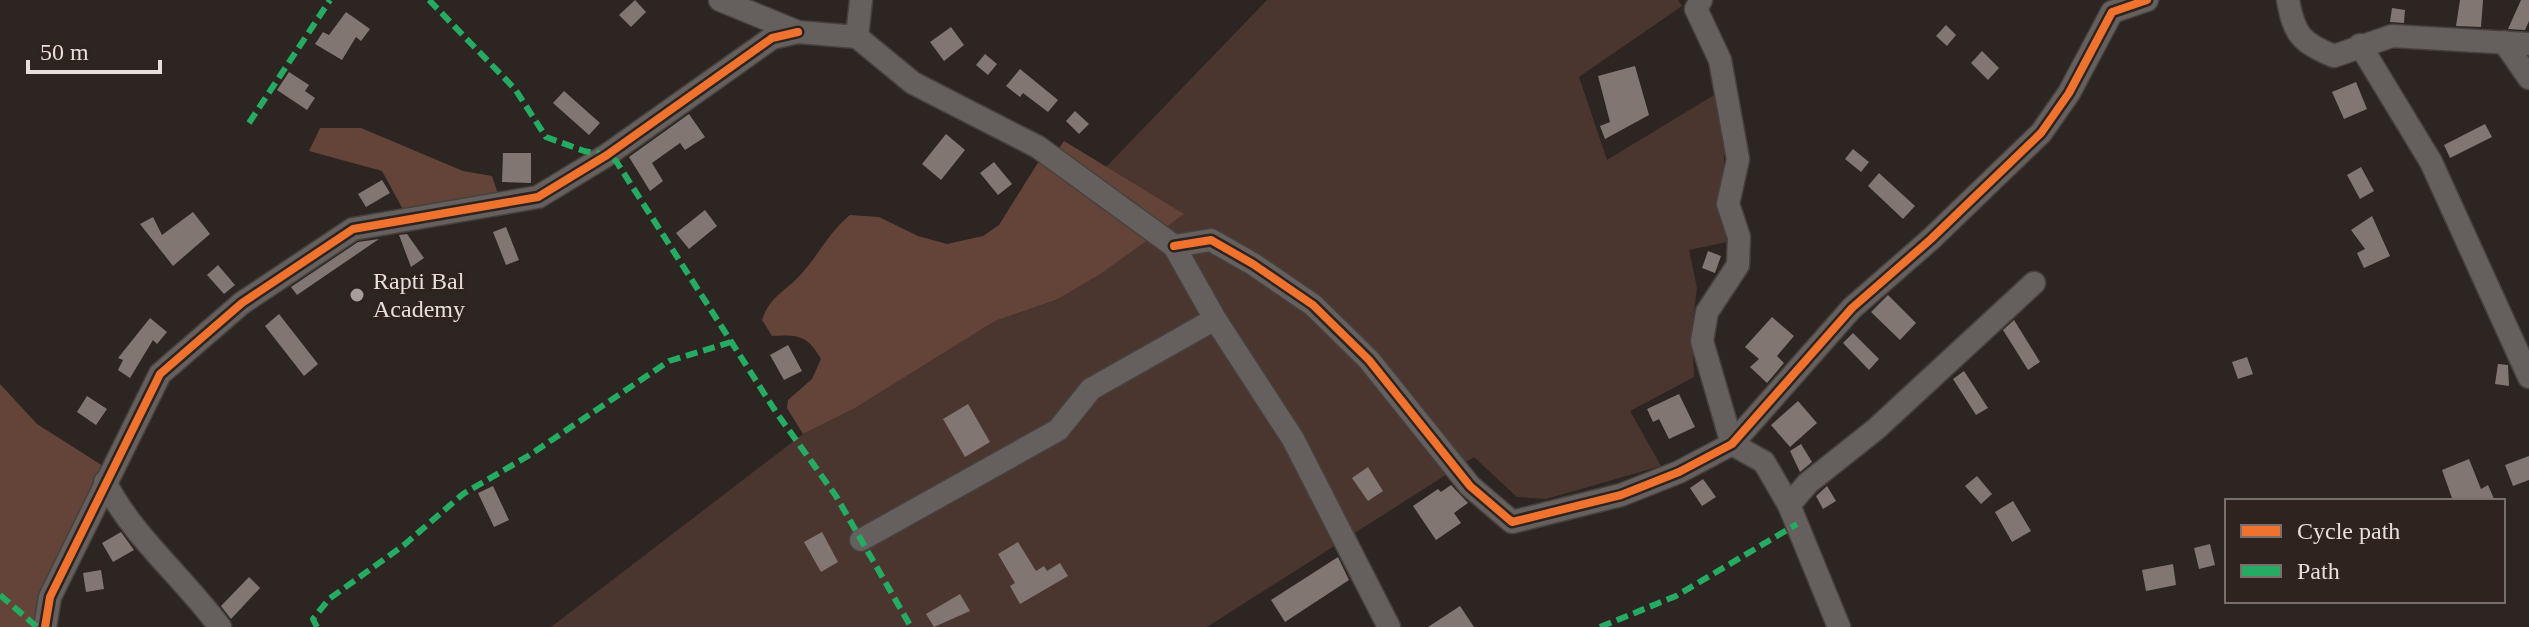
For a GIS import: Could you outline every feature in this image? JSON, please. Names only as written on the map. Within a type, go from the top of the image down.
[{"type":"street","points":[[720,0],[798,32],[857,37],[913,83],[1038,147],[1174,246],[1215,319],[1293,439],[1389,627]]},
{"type":"street","points":[[857,37],[861,0]]},
{"type":"street","points":[[1701,0],[1696,9],[1720,60],[1738,159],[1728,204],[1739,237],[1738,265],[1707,312],[1702,341],[1732,444],[1764,462],[1789,505],[1839,627]]},
{"type":"street","points":[[1174,246],[1211,240],[1313,305],[1369,360],[1470,486],[1512,522],[1621,495],[1679,472],[1732,444],[1852,308],[1931,239],[2041,133],[2069,93],[2107,6],[2147,0]]},
{"type":"street","points":[[2288,0],[2293,30],[2315,49],[2334,56],[2392,36],[2529,44]]},
{"type":"street","points":[[45,627],[50,597],[160,374],[242,303],[353,229],[538,197],[607,155],[772,38],[798,32]]},
{"type":"street","points":[[2504,42],[2529,78]]},
{"type":"street","points":[[2360,45],[2431,162],[2529,377]]},
{"type":"street","points":[[1789,505],[1808,483],[1876,429],[2034,283]]},
{"type":"street","points":[[861,540],[1058,430],[1091,389],[1215,319]]},
{"type":"street","points":[[105,482],[121,514],[193,591],[220,627]]},
{"type":"shaded area","points":[[1267,0],[1678,0],[1682,6],[1579,77],[1607,160],[1714,95],[1725,129],[1722,220],[1727,242],[1689,250],[1697,288],[1692,329],[1694,377],[1630,411],[1661,466],[1546,499],[1517,497],[1474,457],[1207,627],[551,627],[803,434],[855,408],[995,321],[1056,300],[1099,275],[1183,214],[1106,167]]},
{"type":"shaded area","points":[[320,128],[361,128],[463,171],[492,176],[499,197],[406,215],[382,171],[309,151]]},
{"type":"shaded area","points":[[1064,141],[1184,214],[1099,275],[1056,300],[995,321],[855,408],[803,434],[787,408],[788,400],[812,379],[821,359],[812,345],[802,338],[772,336],[762,320],[770,304],[796,280],[836,228],[850,215],[879,217],[918,236],[947,244],[983,236],[999,225],[1039,161],[1056,153]]},
{"type":"shaded area","points":[[0,384],[37,424],[103,466],[56,563],[40,627],[0,627]]},
{"type":"building","points":[[635,0],[646,12],[631,27],[619,15]]},
{"type":"building","points":[[2460,0],[2483,0],[2481,27],[2456,26]]},
{"type":"building","points":[[2521,0],[2529,0],[2529,21],[2525,30],[2508,29]]},
{"type":"building","points":[[2392,8],[2405,10],[2404,23],[2390,22]]},
{"type":"building","points":[[346,12],[370,29],[361,41],[356,37],[342,60],[315,44],[323,32],[329,35]]},
{"type":"building","points":[[1946,25],[1956,35],[1947,46],[1936,36]]},
{"type":"building","points":[[951,27],[964,45],[944,61],[930,42]]},
{"type":"building","points":[[1982,51],[1999,68],[1988,80],[1971,63]]},
{"type":"building","points":[[985,54],[997,64],[988,75],[976,65]]},
{"type":"building","points":[[1635,66],[1649,115],[1605,139],[1600,126],[1610,122],[1598,76]]},
{"type":"building","points":[[1020,69],[1058,100],[1048,112],[1023,93],[1020,97],[1006,86]]},
{"type":"building","points":[[289,72],[309,85],[305,91],[315,98],[307,110],[277,90]]},
{"type":"building","points":[[2356,82],[2367,109],[2344,119],[2332,92]]},
{"type":"building","points":[[564,91],[600,123],[589,135],[553,103]]},
{"type":"building","points":[[1075,111],[1089,124],[1079,134],[1066,121]]},
{"type":"building","points":[[689,114],[705,137],[685,150],[680,143],[652,163],[663,181],[650,191],[629,157]]},
{"type":"building","points":[[2485,124],[2492,137],[2450,158],[2444,145]]},
{"type":"building","points":[[946,134],[965,150],[941,180],[922,164]]},
{"type":"building","points":[[1853,149],[1869,162],[1861,172],[1845,159]]},
{"type":"building","points":[[503,153],[531,153],[531,183],[502,182]]},
{"type":"building","points":[[994,162],[1012,184],[998,195],[980,173]]},
{"type":"building","points":[[2361,167],[2374,191],[2360,199],[2347,175]]},
{"type":"building","points":[[1879,173],[1915,206],[1903,219],[1868,186]]},
{"type":"building","points":[[382,180],[390,193],[366,207],[358,194]]},
{"type":"building","points":[[705,210],[717,226],[689,249],[676,233]]},
{"type":"building","points":[[193,212],[210,234],[173,266],[140,224],[153,217],[162,235]]},
{"type":"building","points":[[2372,216],[2390,256],[2364,268],[2357,253],[2365,249],[2351,230]]},
{"type":"building","points":[[506,227],[519,260],[506,265],[493,232]]},
{"type":"building","points":[[407,234],[424,258],[411,267],[399,235]]},
{"type":"building","points":[[379,239],[297,295],[291,287],[358,242]]},
{"type":"building","points":[[1708,251],[1721,256],[1715,273],[1702,268]]},
{"type":"building","points":[[218,265],[235,285],[224,294],[207,275]]},
{"type":"building","points":[[1888,295],[1916,323],[1900,340],[1871,312]]},
{"type":"building","points":[[279,314],[318,364],[304,376],[265,326]]},
{"type":"building","points":[[1772,317],[1794,336],[1777,356],[1784,363],[1767,383],[1750,367],[1759,359],[1745,347]]},
{"type":"building","points":[[150,318],[167,332],[157,344],[153,340],[130,378],[118,370],[123,360],[118,358]]},
{"type":"building","points":[[2014,320],[2040,362],[2028,370],[2003,330]]},
{"type":"building","points":[[1853,333],[1879,359],[1869,370],[1843,343]]},
{"type":"building","points":[[788,345],[802,371],[784,380],[770,355]]},
{"type":"building","points":[[2247,357],[2253,374],[2238,379],[2232,362]]},
{"type":"building","points":[[2498,364],[2508,365],[2509,386],[2495,384]]},
{"type":"building","points":[[1964,371],[1988,408],[1976,415],[1953,379]]},
{"type":"building","points":[[1679,394],[1695,427],[1669,439],[1659,419],[1653,422],[1647,409]]},
{"type":"building","points":[[87,396],[107,409],[96,425],[77,412]]},
{"type":"building","points":[[1798,401],[1817,423],[1790,447],[1771,425]]},
{"type":"building","points":[[968,404],[990,442],[965,457],[943,419]]},
{"type":"building","points":[[1801,444],[1812,462],[1800,472],[1790,451]]},
{"type":"building","points":[[2529,456],[2529,480],[2513,486],[2505,465]]},
{"type":"building","points":[[2469,459],[2481,489],[2488,485],[2494,499],[2452,499],[2442,470]]},
{"type":"building","points":[[1368,467],[1383,491],[1368,501],[1352,478]]},
{"type":"building","points":[[1977,476],[1992,494],[1981,504],[1965,486]]},
{"type":"building","points":[[1703,479],[1716,497],[1702,506],[1690,488]]},
{"type":"building","points":[[1451,485],[1468,503],[1454,513],[1461,523],[1436,540],[1413,506],[1438,489],[1441,492]]},
{"type":"building","points":[[493,486],[509,520],[494,527],[478,493]]},
{"type":"building","points":[[1827,486],[1836,501],[1823,509],[1816,496]]},
{"type":"building","points":[[2013,501],[2031,531],[2012,542],[1995,512]]},
{"type":"building","points":[[121,532],[134,550],[113,562],[102,543]]},
{"type":"building","points":[[822,532],[838,562],[821,572],[804,542]]},
{"type":"building","points":[[1018,542],[1036,571],[1044,566],[1047,571],[1060,563],[1068,576],[1020,604],[1010,586],[1015,583],[998,554]]},
{"type":"building","points":[[2210,544],[2215,565],[2199,569],[2194,548]]},
{"type":"building","points":[[1338,557],[1349,580],[1285,622],[1271,600]]},
{"type":"building","points":[[2173,564],[2176,585],[2146,591],[2142,570]]},
{"type":"building","points":[[101,570],[104,589],[86,592],[83,573]]},
{"type":"building","points":[[249,577],[260,588],[231,619],[221,606]]},
{"type":"building","points":[[960,594],[970,611],[934,627],[926,614]]},
{"type":"building","points":[[1460,606],[1474,627],[1428,627]]},
{"type":"marked path","points":[[249,123],[330,0]]},
{"type":"marked path","points":[[429,0],[515,89],[546,137],[584,151],[607,155],[616,161],[776,412],[836,496],[911,627]]},
{"type":"marked path","points":[[317,627],[313,619],[329,599],[404,545],[463,494],[528,456],[669,361],[731,342]]},
{"type":"marked path","points":[[1600,627],[1676,596],[1797,524]]},
{"type":"marked path","points":[[0,595],[37,627]]},
{"type":"cycle path","points":[[1174,246],[1211,240],[1313,305],[1369,360],[1470,486],[1512,522],[1621,495],[1679,472],[1732,444],[1852,308],[1931,239],[2041,133],[2069,93],[2112,12],[2147,0]]},
{"type":"cycle path","points":[[45,627],[50,597],[160,374],[242,303],[353,229],[538,197],[607,155],[772,38],[798,32]]},
{"type":"place","name":"Rapti Bal Academy","points":[[357,295]]}]
